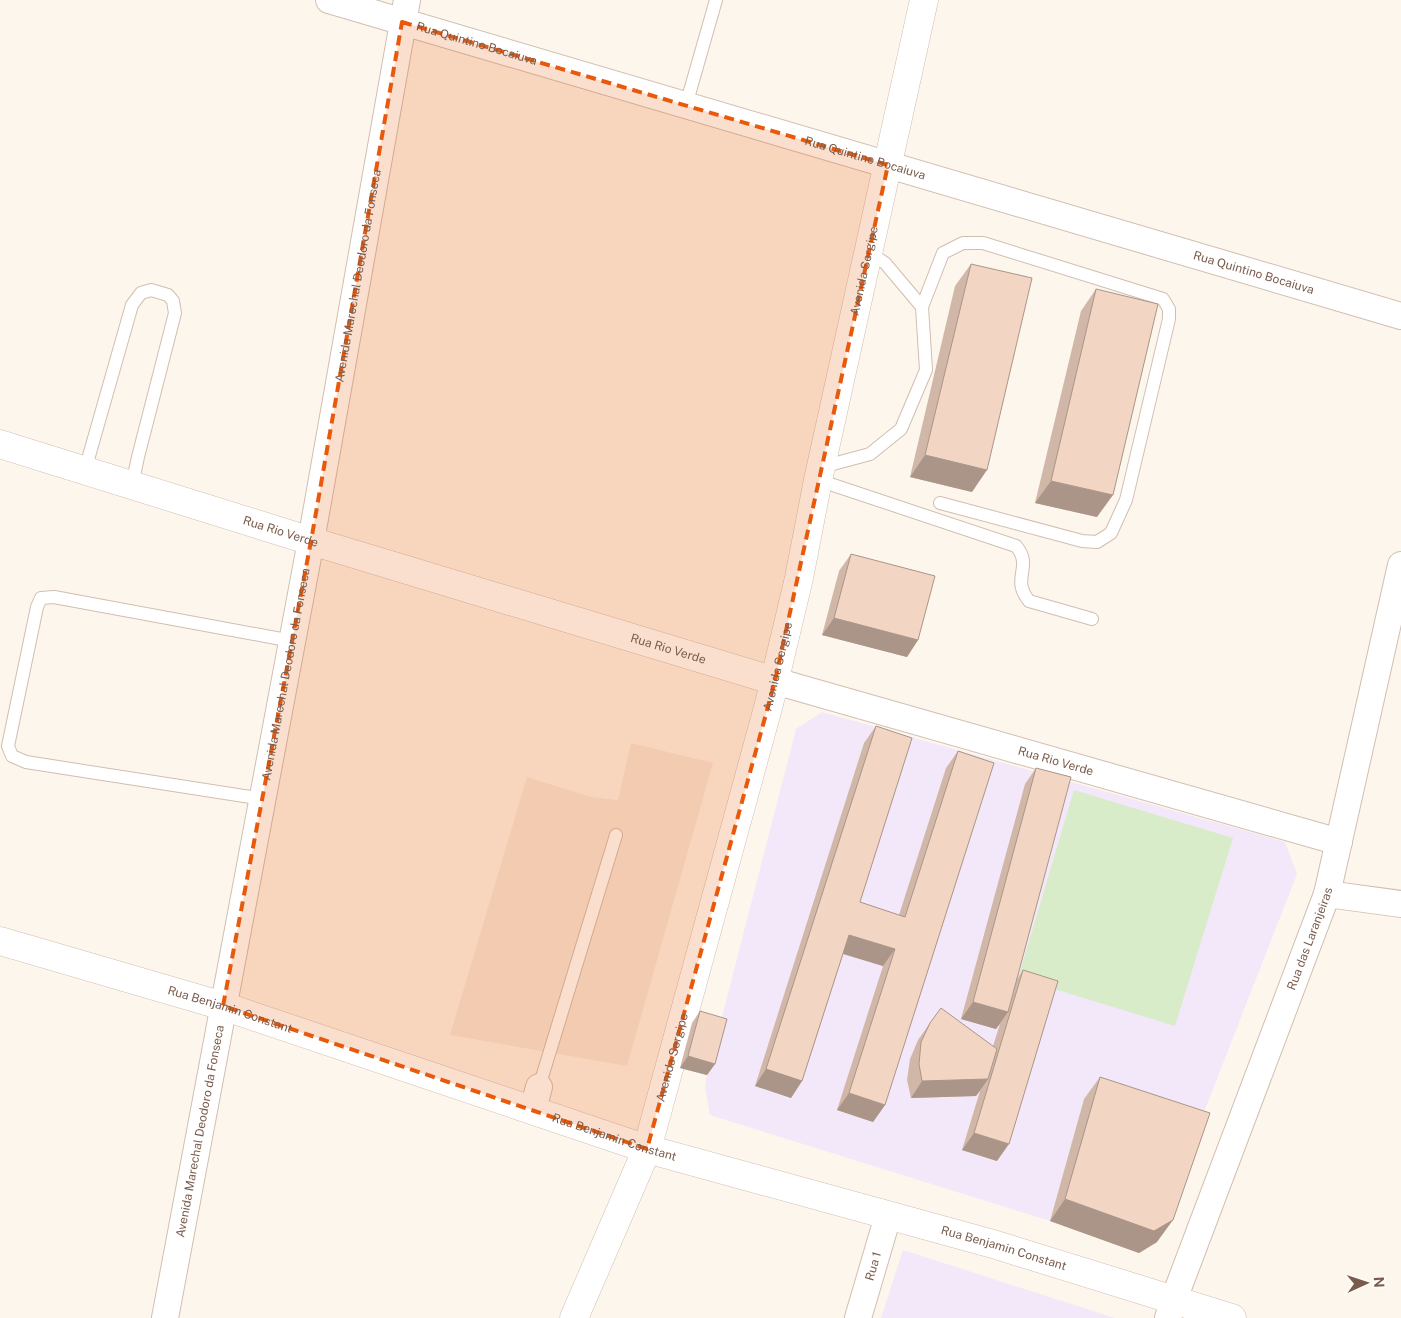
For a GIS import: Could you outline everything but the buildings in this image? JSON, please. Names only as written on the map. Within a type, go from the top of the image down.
[{"type":"street","name":"Rua Quintino Bocaiuva","points":[[328,0],[405,11],[686,105],[1401,316]]},
{"type":"street","name":"Avenida Sergipe","points":[[574,1318],[647,1149],[775,681],[924,0]]},
{"type":"street","name":"Avenida Marechal Deodoro da Fonseca","points":[[165,1318],[311,541],[405,11]]},
{"type":"street","name":"Rua Rio Verde","points":[[0,444],[311,541],[775,681],[1338,842]]},
{"type":"street","name":"Rua das Laranjeiras","points":[[1171,1309],[1327,894],[1401,565]]},
{"type":"street","points":[[1327,894],[1401,904]]},
{"type":"street","name":"Rua Benjamin Constant","points":[[0,942],[536,1098],[647,1149],[993,1244],[1171,1309],[1232,1318]]},
{"type":"street","name":"Rua 1","points":[[858,1318],[888,1216]]},
{"type":"lane","points":[[686,105],[716,0]]},
{"type":"lane","points":[[820,473],[870,454],[901,429],[926,370],[922,307],[943,253],[963,243],[983,243],[1163,299],[1169,309],[1169,319],[1126,500],[1110,533],[1097,542],[1082,541],[940,503]]},
{"type":"lane","points":[[869,253],[885,263],[922,307]]},
{"type":"lane","points":[[85,470],[132,305],[141,293],[151,290],[168,296],[173,301],[175,313],[132,485]]},
{"type":"lane","points":[[820,473],[1016,546],[1022,553],[1024,560],[1020,580],[1022,592],[1029,601],[1092,619]]},
{"type":"lane","points":[[262,799],[26,762],[12,756],[8,746],[37,607],[41,598],[54,597],[292,641]]},
{"type":"lane","points":[[536,1098],[616,834]]},
{"type":"highlighted area","points":[[402,22],[888,165],[775,681],[647,1149],[223,1006],[311,541]]},
{"type":"shaded area","points":[[822,712],[1285,842],[1297,874],[1195,1135],[1084,1099],[1050,1221],[710,1115],[705,1086],[707,1075],[796,729]]},
{"type":"shaded area","points":[[631,743],[713,763],[627,1066],[450,1035],[527,777],[591,797],[618,800]]},
{"type":"shaded area","points":[[903,1250],[984,1276],[1115,1318],[881,1318]]},
{"type":"green space","points":[[1074,790],[1233,838],[1175,1026],[1018,978]]}]
